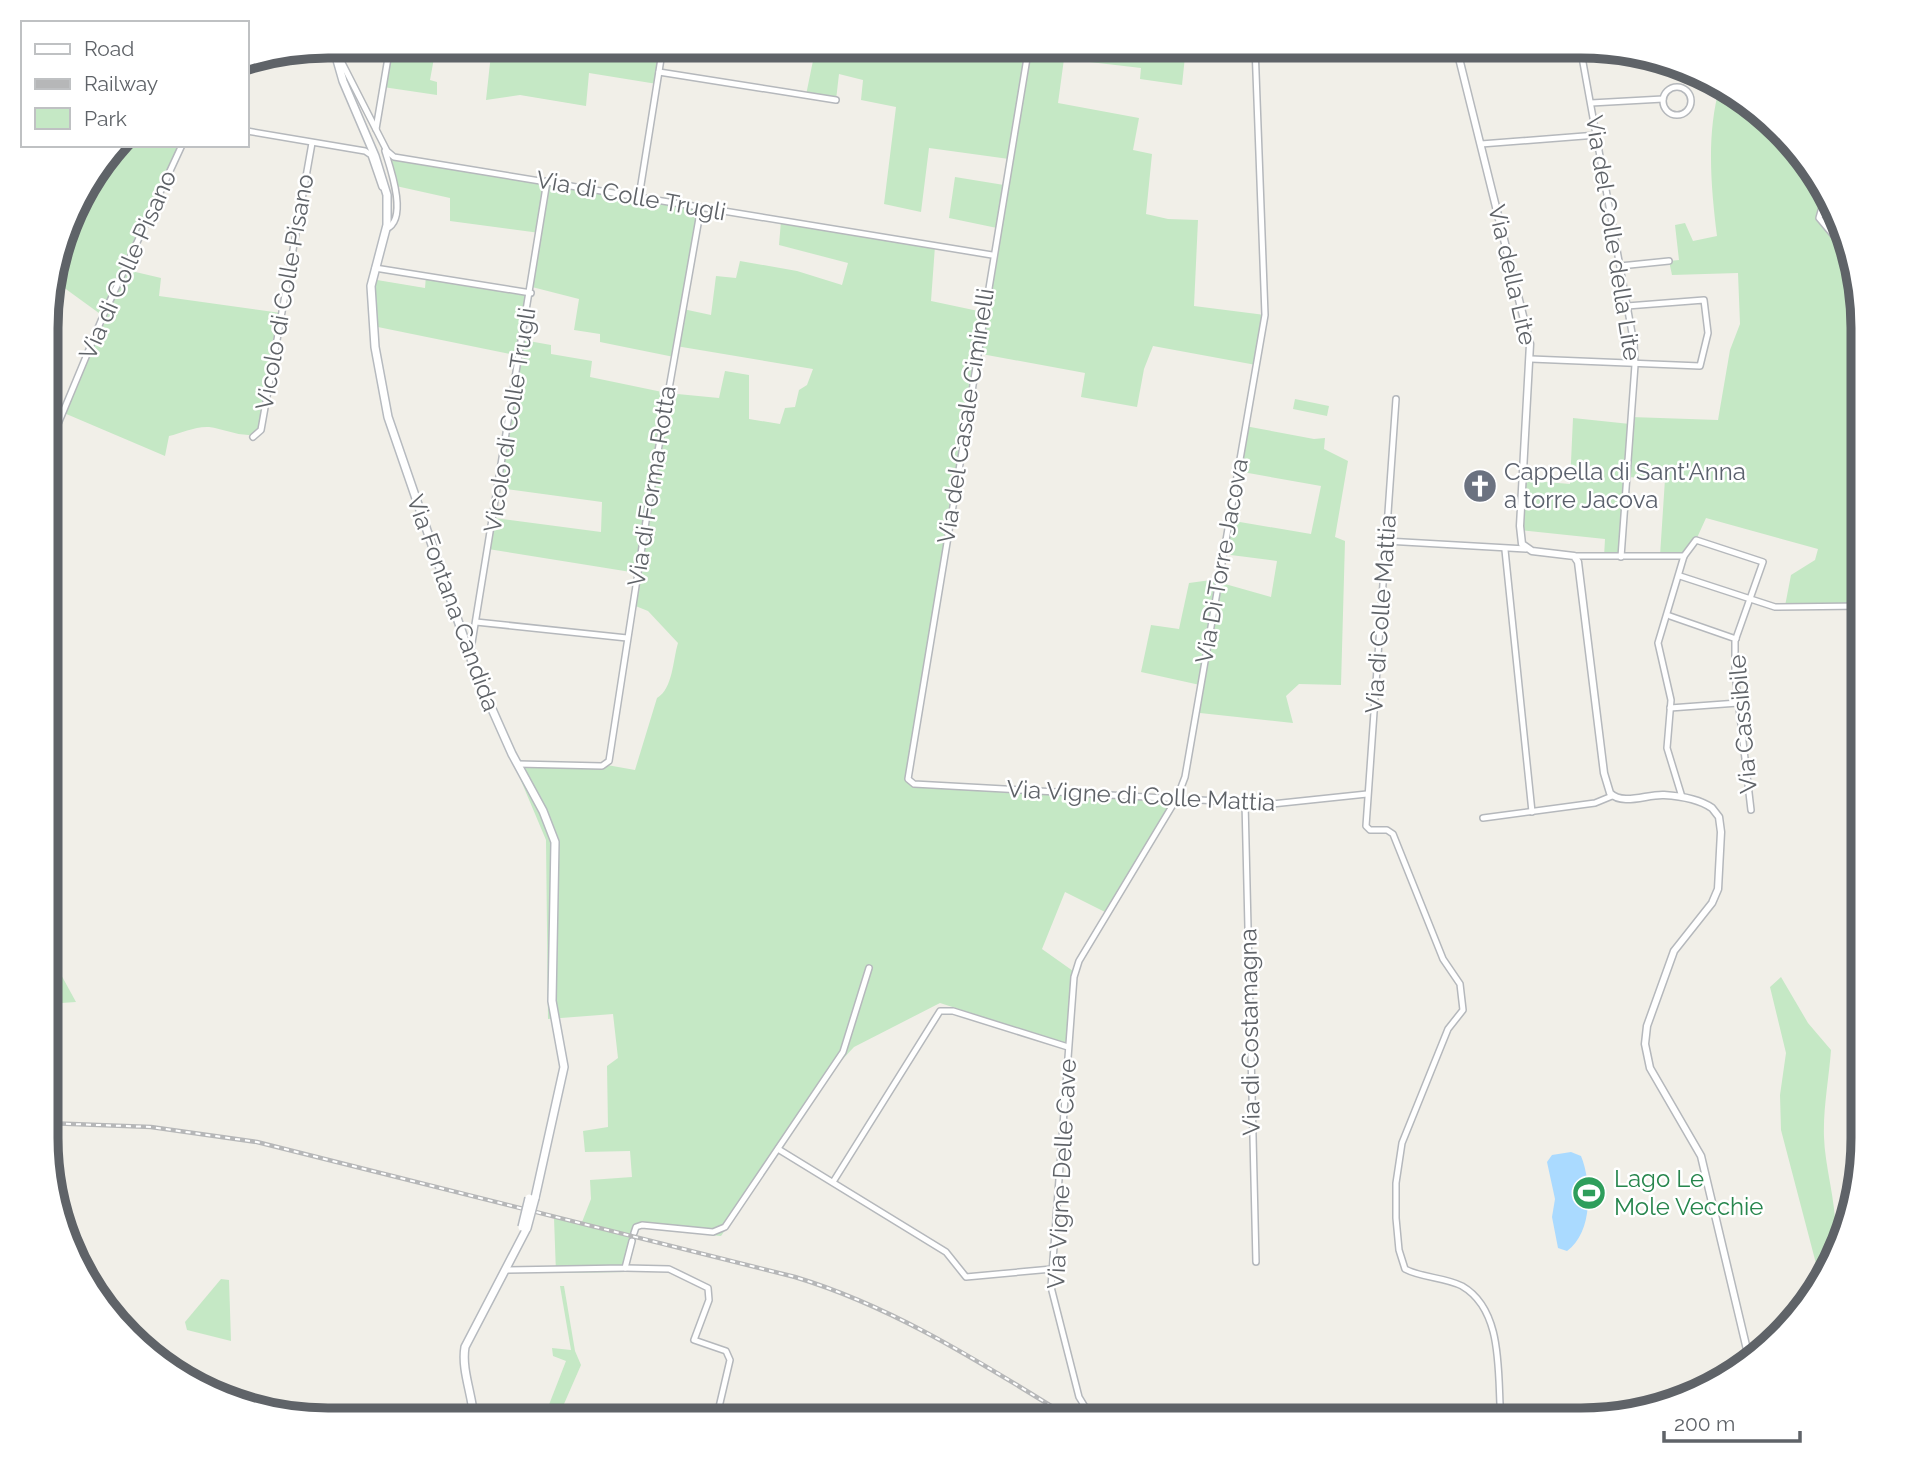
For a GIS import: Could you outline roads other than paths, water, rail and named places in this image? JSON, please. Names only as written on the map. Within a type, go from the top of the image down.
[{"type":"main road","name":"Via Fontana Candida","points":[[336,58],[387,191],[386,229],[374,267],[371,314],[386,411],[470,658],[518,764],[547,819],[556,849],[552,1001],[564,1067],[517,1252],[480,1315],[465,1347],[464,1363],[473,1408]]},
{"type":"street","name":"Via di Colle Trugli","points":[[339,58],[388,154],[396,157],[992,255]]},
{"type":"street","points":[[376,129],[388,58]]},
{"type":"street","points":[[639,197],[661,58]]},
{"type":"street","name":"Via del Casale Ciminelli","points":[[914,784],[908,780],[907,774],[1027,58]]},
{"type":"street","name":"Via Di Torre Jacova","points":[[1068,1047],[1077,964],[1177,798],[1185,777],[1265,315],[1255,58]]},
{"type":"street","name":"Via della Lite","points":[[1459,58],[1523,309],[1531,359],[1520,526],[1522,544],[1526,549]]},
{"type":"street","name":"Via del Colle della Lite","points":[[1582,58],[1635,365],[1621,557]]},
{"type":"street","points":[[659,72],[836,100]]},
{"type":"street","points":[[1679,87],[1687,91],[1692,102],[1688,111],[1676,115],[1668,111],[1664,99],[1671,89],[1679,87]]},
{"type":"street","points":[[1591,103],[1664,99]]},
{"type":"street","points":[[248,131],[368,152],[379,183],[387,191]]},
{"type":"street","points":[[1481,144],[1597,135]]},
{"type":"street","points":[[382,141],[397,198],[393,224],[386,229]]},
{"type":"street","name":"Vicolo di Colle Pisano","points":[[253,437],[261,430],[312,143]]},
{"type":"street","name":"Via di Colle Pisano","points":[[58,424],[103,316],[181,147]]},
{"type":"street","name":"Vicolo di Colle Trugli","points":[[470,658],[547,181]]},
{"type":"street","points":[[1821,204],[1821,221],[1836,238]]},
{"type":"street","name":"Via di Forma Rotta","points":[[518,764],[607,765],[701,207]]},
{"type":"street","points":[[1620,267],[1669,261]]},
{"type":"street","points":[[374,267],[531,293]]},
{"type":"street","points":[[1531,359],[1700,366],[1708,333],[1704,300],[1627,306]]},
{"type":"street","name":"Via di Colle Mattia","points":[[1396,399],[1367,794],[1367,828],[1387,830],[1393,834],[1443,959],[1460,984],[1463,1009],[1448,1029],[1416,1103],[1400,1149],[1396,1224],[1405,1269],[1460,1285],[1485,1307],[1493,1335],[1500,1408]]},
{"type":"street","name":"Via Cassibile","points":[[1684,556],[1696,540],[1763,562],[1735,639],[1738,703],[1751,810]]},
{"type":"street","points":[[1386,541],[1505,550],[1526,549],[1574,556],[1684,556],[1658,643],[1670,709],[1667,748],[1682,797]]},
{"type":"street","points":[[1505,550],[1532,812]]},
{"type":"street","points":[[1574,556],[1581,575],[1604,773],[1612,796],[1618,799],[1659,795],[1682,797],[1708,805],[1717,814],[1722,841],[1721,878],[1713,900],[1671,957],[1646,1028],[1645,1051],[1650,1068],[1700,1154],[1747,1351]]},
{"type":"street","points":[[1680,576],[1775,607],[1851,606]]},
{"type":"street","points":[[1667,615],[1735,639]]},
{"type":"street","points":[[476,622],[627,638]]},
{"type":"street","points":[[1670,709],[1738,703]]},
{"type":"street","name":"Via Vigne di Colle Mattia","points":[[914,784],[1280,804],[1367,794]]},
{"type":"street","points":[[1483,818],[1595,803],[1612,796]]},
{"type":"street","name":"Via di Costamagna","points":[[1245,802],[1256,1262]]},
{"type":"street","points":[[634,1233],[636,1227],[642,1225],[722,1230],[846,1047],[869,968]]},
{"type":"street","points":[[833,1182],[940,1012],[953,1011],[1068,1047]]},
{"type":"street","name":"Via Vigne Delle Cave","points":[[1068,1047],[1052,1290],[1079,1396],[1086,1408]]},
{"type":"street","points":[[778,1149],[945,1251],[963,1275],[970,1278],[1052,1269]]},
{"type":"street","points":[[625,1268],[632,1241]]},
{"type":"street","points":[[507,1270],[669,1269],[708,1289],[709,1300],[694,1340],[726,1352],[730,1359],[719,1408]]},
{"type":"water","name":"Lago Le Mole Vecchie","points":[[1571,1152],[1581,1156],[1585,1167],[1588,1207],[1582,1232],[1576,1243],[1567,1251],[1558,1248],[1552,1217],[1555,1199],[1547,1162],[1552,1155]]},
{"type":"railway","points":[[58,1123],[151,1127],[257,1142],[795,1277],[833,1290],[904,1321],[1054,1408]]},
{"type":"place","name":"Cappella di Sant'Anna a torre Jacova","points":[[1480,486]]},
{"type":"place","name":"Lago Le Mole Vecchie","points":[[1589,1193]]}]
